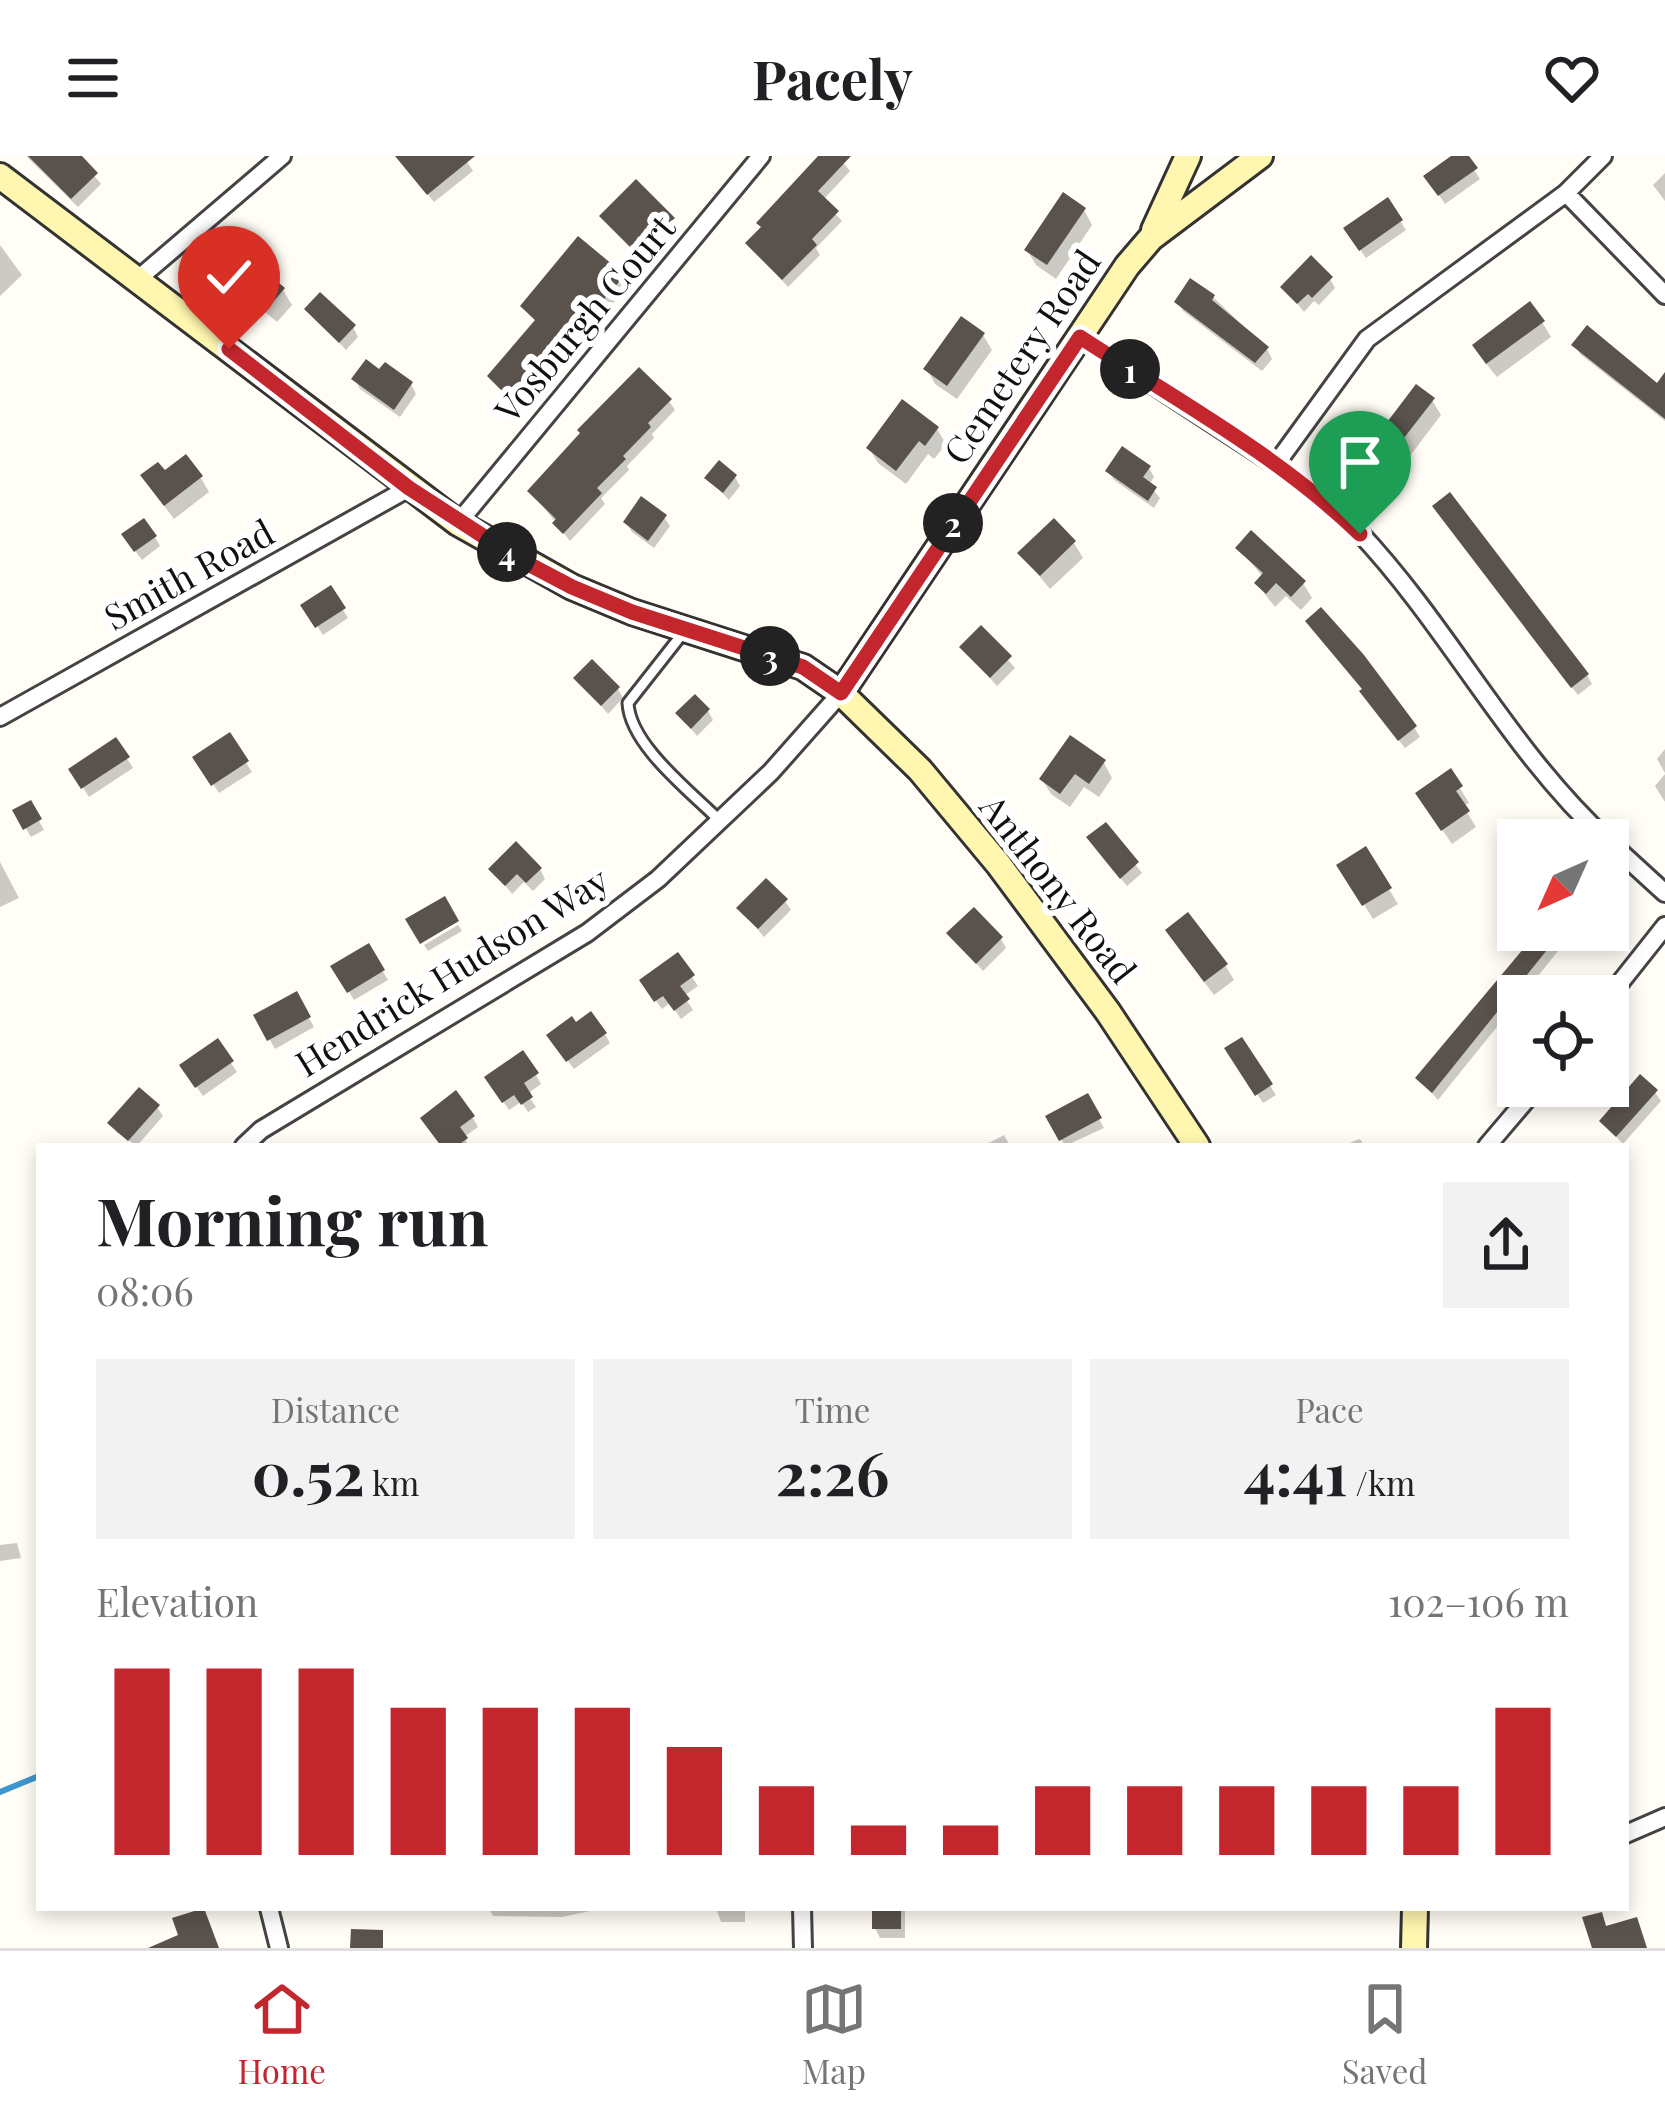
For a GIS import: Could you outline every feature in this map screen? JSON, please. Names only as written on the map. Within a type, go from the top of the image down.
[{"type":"street","points":[[138,279],[282,156]]},
{"type":"street","name":"Vosburgh Court","points":[[458,523],[761,156]]},
{"type":"street","points":[[1151,238],[1188,156]]},
{"type":"street","name":"Cemetery Road","points":[[841,693],[1126,266],[1151,238],[1260,156]]},
{"type":"street","points":[[1276,464],[1367,339],[1566,193],[1603,156]]},
{"type":"street","name":"Anthony Road","points":[[0,176],[458,523],[572,587],[803,667],[841,693],[920,770],[999,865],[1108,1012],[1196,1143]]},
{"type":"street","points":[[1566,193],[1665,295]]},
{"type":"street","points":[[1080,337],[1276,464],[1360,534],[1514,737],[1585,819]]},
{"type":"street","name":"Smith Road","points":[[0,717],[409,488]]},
{"type":"street","name":"Hendrick Hudson Way","points":[[247,1143],[261,1130],[587,933],[658,878],[771,772],[841,693]]},
{"type":"street","points":[[1629,860],[1665,893]]},
{"type":"street","points":[[1626,975],[1665,926]]},
{"type":"street","points":[[1490,1143],[1520,1107]]},
{"type":"street","points":[[1629,1833],[1665,1817]]},
{"type":"street","points":[[270,1911],[279,1948]]},
{"type":"street","points":[[802,1911],[803,1948]]},
{"type":"street","points":[[1414,1948],[1415,1911]]},
{"type":"lane","points":[[687,629],[628,703],[628,715],[646,746],[719,821]]},
{"type":"building","points":[[28,156],[82,156],[98,173],[71,199]]},
{"type":"building","points":[[395,156],[475,156],[427,195]]},
{"type":"building","points":[[818,156],[851,156],[818,191],[839,211],[812,239],[817,245],[782,280],[745,243],[761,227],[756,223]]},
{"type":"building","points":[[1451,156],[1469,156],[1478,168],[1438,196],[1423,176]]},
{"type":"building","points":[[636,179],[675,218],[638,255],[599,216]]},
{"type":"building","points":[[1063,192],[1086,208],[1047,265],[1024,250]]},
{"type":"building","points":[[1388,197],[1403,220],[1359,251],[1343,228]]},
{"type":"building","points":[[578,236],[625,275],[599,305],[603,308],[514,403],[487,376],[535,320],[520,306]]},
{"type":"building","points":[[238,249],[285,288],[267,309],[220,270]]},
{"type":"building","points":[[1311,255],[1333,277],[1312,298],[1308,294],[1297,304],[1280,287]]},
{"type":"building","points":[[1190,278],[1215,295],[1212,300],[1269,347],[1255,363],[1174,302]]},
{"type":"building","points":[[320,292],[356,325],[339,343],[304,309]]},
{"type":"building","points":[[1530,301],[1545,321],[1486,364],[1472,345]]},
{"type":"building","points":[[961,316],[985,333],[947,386],[923,369]]},
{"type":"building","points":[[1587,325],[1657,383],[1665,372],[1665,419],[1571,345]]},
{"type":"building","points":[[366,359],[379,369],[385,362],[413,382],[394,410],[351,379]]},
{"type":"building","points":[[639,367],[672,399],[597,488],[602,493],[563,534],[552,523],[556,519],[527,491],[580,433],[577,430]]},
{"type":"building","points":[[1416,384],[1435,398],[1390,456],[1372,442]]},
{"type":"building","points":[[902,399],[939,427],[925,446],[919,441],[896,471],[866,448]]},
{"type":"building","points":[[1122,446],[1151,466],[1143,477],[1157,487],[1148,501],[1105,471]]},
{"type":"building","points":[[186,454],[203,476],[164,506],[140,475],[158,462],[165,470]]},
{"type":"building","points":[[719,460],[737,475],[723,493],[704,478]]},
{"type":"building","points":[[1450,492],[1589,674],[1571,688],[1432,506]]},
{"type":"building","points":[[641,496],[667,515],[648,541],[623,522]]},
{"type":"building","points":[[144,518],[157,536],[134,552],[121,534]]},
{"type":"building","points":[[1054,518],[1076,541],[1040,576],[1017,553]]},
{"type":"building","points":[[1251,530],[1306,581],[1291,597],[1276,583],[1266,594],[1254,583],[1263,573],[1235,548]]},
{"type":"building","points":[[331,585],[346,608],[315,628],[300,605]]},
{"type":"building","points":[[1321,607],[1417,726],[1398,741],[1305,621]]},
{"type":"building","points":[[981,625],[1012,656],[990,678],[959,647]]},
{"type":"building","points":[[592,659],[620,687],[601,706],[573,678]]},
{"type":"building","points":[[695,694],[710,709],[691,729],[675,713]]},
{"type":"building","points":[[230,732],[249,761],[211,786],[192,757]]},
{"type":"building","points":[[1070,735],[1106,760],[1089,784],[1075,774],[1060,794],[1039,779]]},
{"type":"building","points":[[116,737],[130,757],[81,789],[68,769]]},
{"type":"building","points":[[1451,768],[1463,786],[1456,791],[1470,811],[1441,831],[1415,793]]},
{"type":"building","points":[[31,800],[42,819],[23,830],[12,810]]},
{"type":"building","points":[[1106,822],[1139,862],[1120,879],[1086,837]]},
{"type":"building","points":[[516,841],[542,868],[526,883],[517,874],[505,886],[488,869]]},
{"type":"building","points":[[1366,846],[1392,888],[1362,906],[1336,865]]},
{"type":"building","points":[[766,878],[788,899],[758,929],[736,908]]},
{"type":"building","points":[[445,896],[459,921],[420,944],[405,919]]},
{"type":"building","points":[[974,907],[1003,937],[976,964],[946,933]]},
{"type":"building","points":[[1188,912],[1228,964],[1204,982],[1165,930]]},
{"type":"building","points":[[369,943],[385,970],[347,993],[330,966]]},
{"type":"building","points":[[1521,951],[1546,951],[1527,975],[1501,975]]},
{"type":"building","points":[[678,952],[695,975],[680,986],[690,999],[674,1011],[663,996],[654,1002],[639,980]]},
{"type":"building","points":[[1497,980],[1497,1012],[1432,1093],[1415,1078]]},
{"type":"building","points":[[297,991],[311,1017],[267,1041],[253,1015]]},
{"type":"building","points":[[591,1011],[607,1033],[566,1062],[546,1035],[572,1016],[576,1022]]},
{"type":"building","points":[[1242,1037],[1273,1084],[1255,1096],[1224,1048]]},
{"type":"building","points":[[218,1038],[234,1061],[195,1088],[179,1065]]},
{"type":"building","points":[[523,1050],[539,1073],[524,1083],[533,1097],[521,1105],[514,1095],[502,1103],[484,1077]]},
{"type":"building","points":[[1640,1074],[1658,1090],[1616,1137],[1599,1121],[1611,1107],[1629,1107],[1629,1087]]},
{"type":"building","points":[[139,1087],[160,1105],[128,1141],[107,1123]]},
{"type":"building","points":[[456,1090],[475,1116],[460,1127],[468,1138],[461,1143],[439,1143],[420,1118]]},
{"type":"building","points":[[1088,1093],[1102,1118],[1059,1141],[1045,1116]]},
{"type":"building","points":[[205,1911],[219,1948],[148,1948],[178,1935],[172,1918]]},
{"type":"building","points":[[872,1911],[901,1911],[901,1929],[872,1929]]},
{"type":"building","points":[[1602,1912],[1606,1926],[1637,1917],[1647,1948],[1592,1948],[1582,1917]]},
{"type":"building","points":[[351,1929],[383,1930],[383,1948],[350,1948]]},
{"type":"waterway","points":[[0,1792],[36,1777]]},
{"type":"route","points":[[229,349],[409,488],[517,558],[632,612],[803,667],[841,693],[1080,337],[1276,464],[1360,534]]}]
